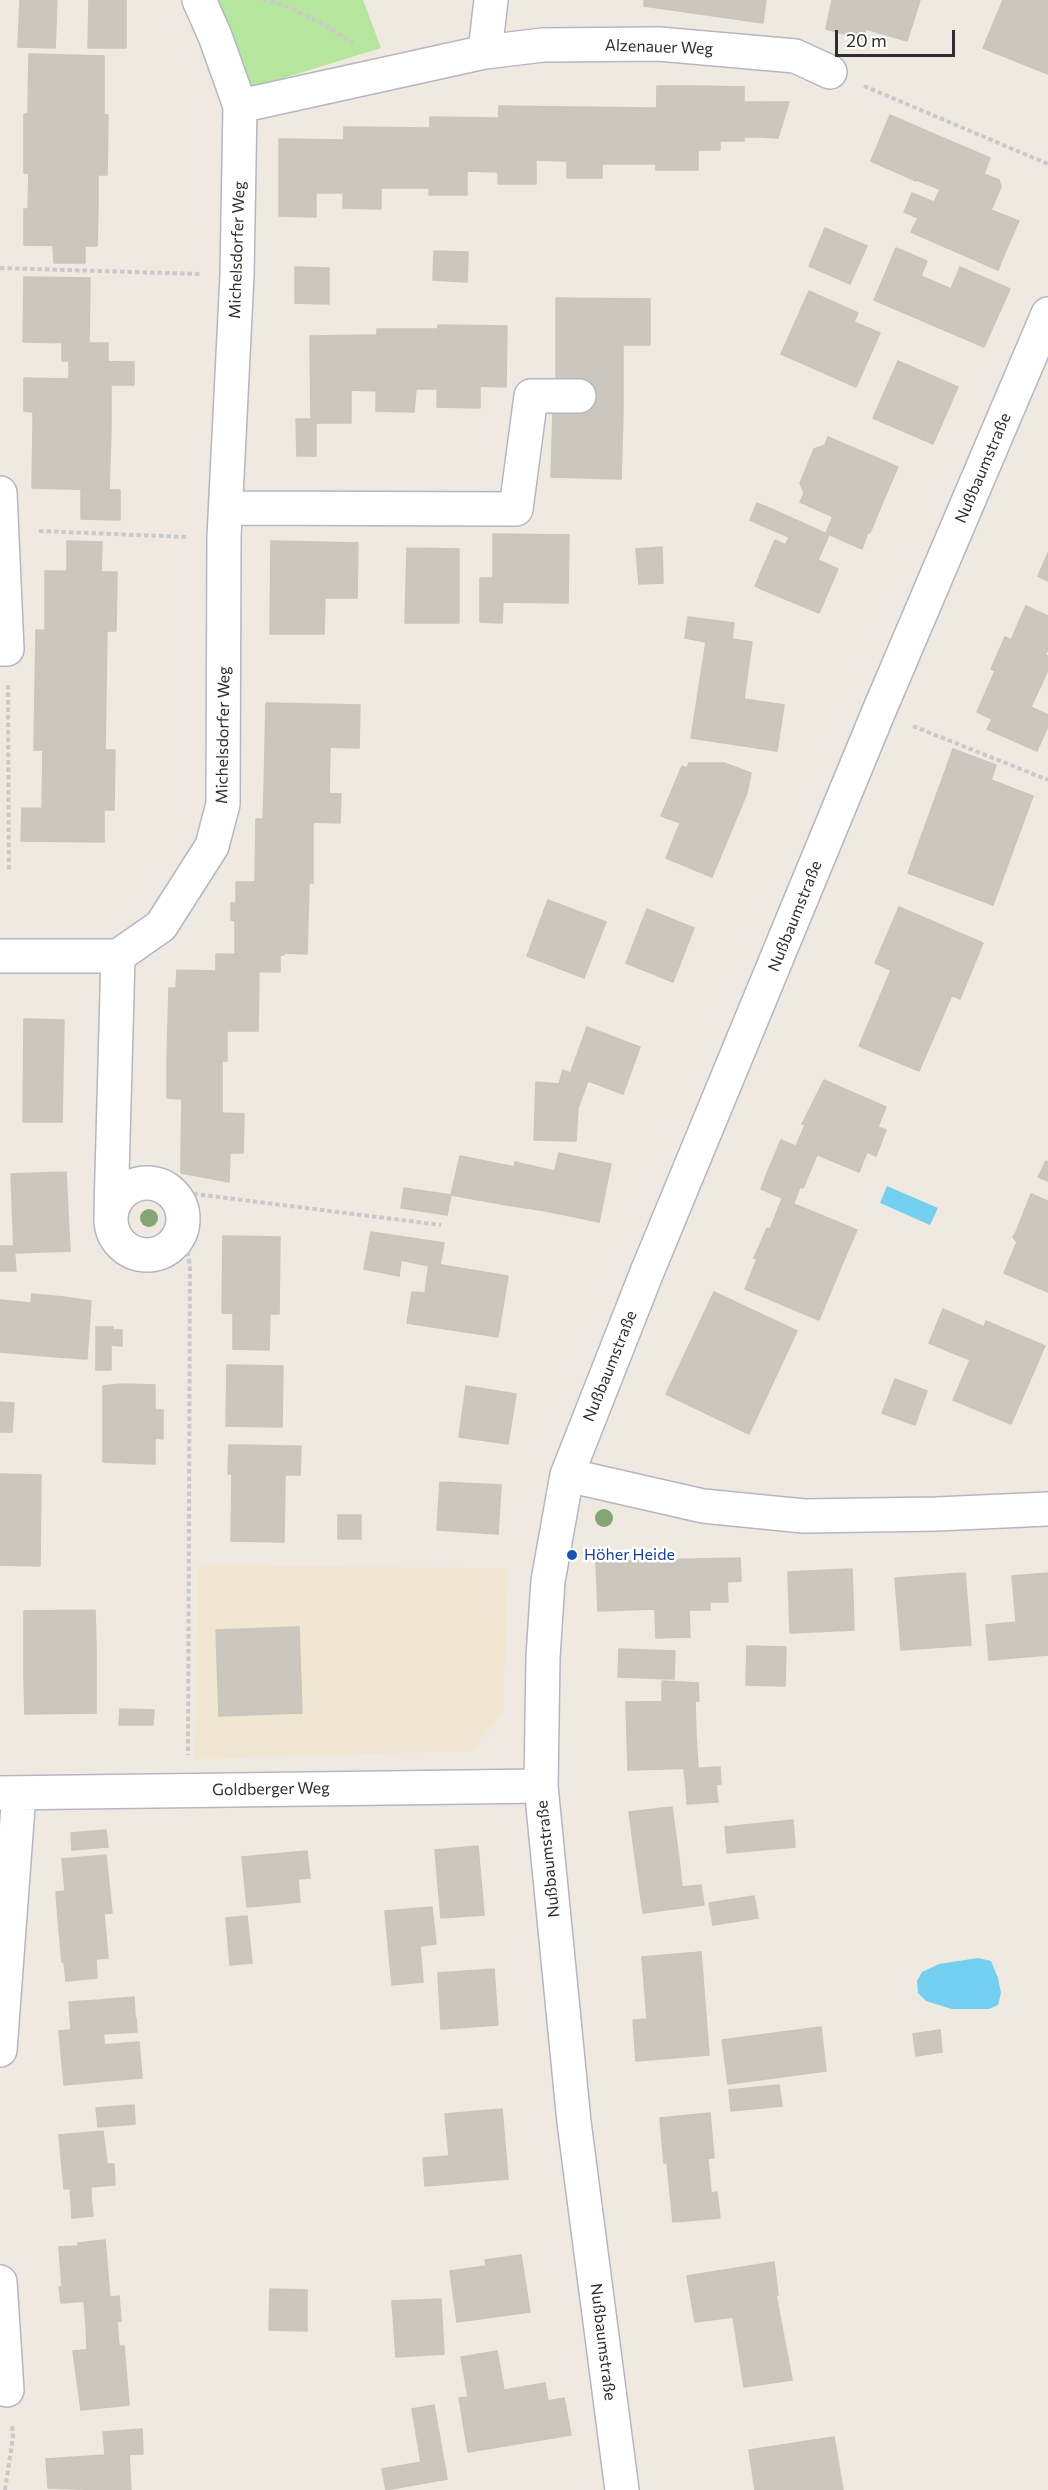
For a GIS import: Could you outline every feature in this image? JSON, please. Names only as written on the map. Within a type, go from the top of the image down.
[{"type":"street","name":"Michelsdorfer Weg","points":[[118,956],[161,926],[212,846],[224,804],[225,523],[237,275],[240,106],[215,36],[199,0]]},
{"type":"street","points":[[485,52],[491,0]]},
{"type":"street","name":"Alzenauer Weg","points":[[240,106],[485,52],[543,45],[659,44],[795,56],[830,72]]},
{"type":"street","name":"Nußbaumstraße","points":[[622,2490],[574,2122],[541,1786],[543,1657],[548,1581],[567,1475],[656,1250],[879,711],[1048,314]]},
{"type":"street","points":[[225,523],[516,509],[531,396],[579,396]]},
{"type":"street","points":[[0,493],[4,649]]},
{"type":"street","points":[[0,956],[118,956],[111,1211],[111,1223],[121,1244],[141,1255],[159,1252],[174,1243],[183,1222],[183,1211],[171,1191],[152,1182],[141,1183],[122,1192],[111,1211]]},
{"type":"street","points":[[567,1475],[704,1506],[804,1516],[937,1514],[1048,1509]]},
{"type":"street","name":"Goldberger Weg","points":[[10,1793],[541,1786]]},
{"type":"street","points":[[0,2050],[10,1793]]},
{"type":"street","points":[[0,2282],[7,2390]]},
{"type":"path","points":[[263,0],[286,6],[342,35],[366,53],[381,75]]},
{"type":"path","points":[[830,72],[1048,164]]},
{"type":"path","points":[[0,268],[237,275]]},
{"type":"path","points":[[2,529],[225,523]]},
{"type":"path","points":[[4,649],[9,870]]},
{"type":"path","points":[[879,711],[1048,780]]},
{"type":"path","points":[[171,1191],[441,1225]]},
{"type":"path","points":[[183,1222],[190,1267],[188,1790]]},
{"type":"path","points":[[5,2490],[14,2437],[7,2390]]},
{"type":"shaded area","points":[[198,1565],[508,1568],[503,1713],[471,1751],[195,1759]]},
{"type":"green space","points":[[213,0],[363,0],[381,48],[251,88]]},
{"type":"water","points":[[887,1186],[938,1208],[930,1225],[880,1203]]},
{"type":"water","points":[[978,1958],[991,1961],[1001,1993],[998,2005],[989,2009],[952,2009],[926,2001],[918,1993],[917,1981],[922,1972],[939,1964]]},
{"type":"building","points":[[20,0],[57,0],[55,48],[18,47]]},
{"type":"building","points":[[89,0],[126,0],[126,48],[88,48]]},
{"type":"building","points":[[644,0],[766,0],[763,23],[644,6]]},
{"type":"building","points":[[832,0],[920,0],[907,41],[866,29],[862,39],[826,29]]},
{"type":"building","points":[[1003,0],[1048,0],[1048,74],[983,48]]},
{"type":"building","points":[[29,54],[104,56],[104,115],[28,114]]},
{"type":"building","points":[[657,86],[698,86],[698,170],[656,170]]},
{"type":"building","points":[[698,86],[744,87],[744,141],[720,141],[720,150],[697,150]]},
{"type":"building","points":[[745,102],[763,102],[762,137],[744,137]]},
{"type":"building","points":[[763,102],[789,102],[778,138],[762,137]]},
{"type":"building","points":[[499,106],[567,107],[566,161],[536,160],[536,184],[498,184]]},
{"type":"building","points":[[567,107],[657,108],[656,164],[602,164],[602,178],[567,178]]},
{"type":"building","points":[[24,114],[108,115],[107,175],[24,173]]},
{"type":"building","points":[[890,115],[936,135],[916,181],[871,161]]},
{"type":"building","points":[[430,117],[498,118],[498,172],[467,171],[467,195],[429,195]]},
{"type":"building","points":[[344,127],[430,128],[429,188],[381,188],[381,209],[343,208]]},
{"type":"building","points":[[936,135],[990,158],[984,174],[999,180],[1001,187],[991,210],[917,180]]},
{"type":"building","points":[[279,139],[344,140],[343,193],[316,193],[316,217],[279,216]]},
{"type":"building","points":[[29,173],[98,175],[98,210],[28,209]]},
{"type":"building","points":[[940,190],[1019,221],[1004,255],[904,212],[912,193],[934,202]]},
{"type":"building","points":[[24,209],[98,210],[97,246],[24,245]]},
{"type":"building","points":[[918,218],[1004,255],[998,270],[911,232]]},
{"type":"building","points":[[825,228],[867,246],[850,284],[809,266]]},
{"type":"building","points":[[53,246],[85,246],[85,263],[54,263]]},
{"type":"building","points":[[896,248],[927,261],[921,276],[951,289],[960,267],[1010,289],[984,347],[874,300]]},
{"type":"building","points":[[434,251],[468,252],[467,282],[433,280]]},
{"type":"building","points":[[295,267],[329,268],[329,304],[295,303]]},
{"type":"building","points":[[24,277],[90,278],[89,343],[23,342]]},
{"type":"building","points":[[809,291],[858,313],[854,322],[880,333],[856,387],[781,354]]},
{"type":"building","points":[[556,298],[650,299],[650,345],[623,345],[623,413],[579,413],[580,379],[556,378]]},
{"type":"building","points":[[438,325],[507,326],[506,387],[480,386],[480,408],[437,407]]},
{"type":"building","points":[[377,329],[438,329],[437,389],[416,389],[414,412],[376,411]]},
{"type":"building","points":[[377,335],[378,391],[351,390],[351,423],[316,423],[316,456],[297,456],[296,419],[311,419],[310,336]]},
{"type":"building","points":[[62,343],[108,343],[108,362],[62,361]]},
{"type":"building","points":[[69,361],[134,362],[134,385],[111,385],[111,380],[69,379]]},
{"type":"building","points":[[898,361],[958,387],[933,444],[873,418]]},
{"type":"building","points":[[24,378],[111,380],[111,429],[33,428],[33,412],[24,411]]},
{"type":"building","points":[[553,412],[623,413],[621,479],[551,477]]},
{"type":"building","points":[[33,428],[111,429],[109,490],[32,488]]},
{"type":"building","points":[[828,437],[898,467],[884,499],[807,466],[814,449],[825,445]]},
{"type":"building","points":[[807,466],[884,499],[870,533],[800,502],[804,493],[800,483]]},
{"type":"building","points":[[81,489],[120,490],[120,520],[81,519]]},
{"type":"building","points":[[757,503],[769,508],[761,525],[750,520]]},
{"type":"building","points":[[769,508],[796,520],[789,537],[761,525]]},
{"type":"building","points":[[833,516],[868,532],[862,549],[826,533]]},
{"type":"building","points":[[796,520],[829,535],[822,551],[789,537]]},
{"type":"building","points":[[493,534],[569,535],[568,603],[503,602],[502,623],[480,622],[480,578],[493,578]]},
{"type":"building","points":[[789,537],[822,551],[818,560],[838,569],[819,613],[766,591]]},
{"type":"building","points":[[775,540],[785,545],[766,591],[755,586]]},
{"type":"building","points":[[67,541],[102,542],[101,571],[67,571]]},
{"type":"building","points":[[271,541],[358,543],[357,598],[325,598],[324,634],[270,634]]},
{"type":"building","points":[[662,547],[663,583],[639,584],[636,549]]},
{"type":"building","points":[[407,548],[459,549],[459,623],[405,623]]},
{"type":"building","points":[[1048,553],[1048,581],[1038,576]]},
{"type":"building","points":[[45,571],[117,572],[116,631],[45,630]]},
{"type":"building","points":[[1026,606],[1048,616],[1048,631],[1020,619]]},
{"type":"building","points":[[688,617],[734,623],[732,639],[752,642],[744,699],[784,705],[777,751],[691,738],[706,642],[685,638]]},
{"type":"building","points":[[1020,619],[1048,631],[1048,649],[1045,655],[1011,640]]},
{"type":"building","points":[[36,630],[107,631],[106,691],[35,690]]},
{"type":"building","points":[[1005,637],[1048,656],[1048,670],[1031,707],[1048,715],[1048,726],[1037,751],[987,729],[992,719],[977,712],[995,671],[991,669]]},
{"type":"building","points":[[35,690],[106,691],[105,750],[34,750]]},
{"type":"building","points":[[266,703],[360,705],[359,748],[330,747],[329,794],[264,792]]},
{"type":"building","points":[[43,749],[115,750],[114,810],[42,809]]},
{"type":"building","points":[[953,749],[996,765],[991,780],[1033,796],[993,905],[908,873]]},
{"type":"building","points":[[689,763],[724,763],[751,773],[747,793],[687,768]]},
{"type":"building","points":[[682,766],[747,793],[712,877],[666,858],[680,823],[661,816]]},
{"type":"building","points":[[264,792],[341,794],[340,823],[313,822],[313,883],[255,882],[256,819],[263,819]]},
{"type":"building","points":[[22,808],[104,810],[104,842],[21,841]]},
{"type":"building","points":[[236,882],[309,882],[308,920],[284,919],[284,955],[235,954],[235,921],[231,920],[231,903],[236,903]]},
{"type":"building","points":[[548,900],[606,922],[584,978],[527,956]]},
{"type":"building","points":[[899,907],[983,943],[960,999],[952,995],[919,1071],[859,1046],[891,970],[875,963]]},
{"type":"building","points":[[647,909],[694,928],[673,982],[626,963]]},
{"type":"building","points":[[284,919],[308,920],[307,954],[283,953]]},
{"type":"building","points":[[216,954],[280,955],[280,972],[216,971]]},
{"type":"building","points":[[177,970],[214,971],[213,989],[176,988]]},
{"type":"building","points":[[214,971],[259,972],[258,1031],[227,1031],[227,1061],[167,1060],[169,988],[213,989]]},
{"type":"building","points":[[24,1019],[64,1020],[62,1122],[23,1122]]},
{"type":"building","points":[[587,1027],[640,1047],[623,1094],[570,1074]]},
{"type":"building","points":[[167,1060],[222,1061],[222,1113],[244,1114],[243,1153],[181,1152],[182,1099],[167,1098]]},
{"type":"building","points":[[563,1070],[588,1081],[578,1108],[576,1141],[534,1140],[536,1082],[559,1084]]},
{"type":"building","points":[[824,1080],[886,1107],[878,1127],[886,1130],[876,1156],[867,1152],[859,1172],[796,1146],[805,1125],[802,1124]]},
{"type":"building","points":[[781,1140],[817,1155],[803,1188],[767,1173]]},
{"type":"building","points":[[181,1152],[230,1153],[229,1182],[181,1173]]},
{"type":"building","points":[[559,1153],[611,1164],[599,1222],[546,1211]]},
{"type":"building","points":[[460,1156],[515,1167],[507,1205],[451,1195]]},
{"type":"building","points":[[1046,1161],[1048,1162],[1048,1181],[1038,1177]]},
{"type":"building","points":[[515,1162],[554,1171],[546,1211],[507,1205]]},
{"type":"building","points":[[66,1172],[70,1251],[14,1253],[11,1174]]},
{"type":"building","points":[[767,1173],[800,1187],[794,1203],[761,1189]]},
{"type":"building","points":[[404,1188],[451,1195],[447,1215],[401,1208]]},
{"type":"building","points":[[1031,1194],[1048,1201],[1048,1246],[1016,1232]]},
{"type":"building","points":[[782,1199],[857,1230],[844,1260],[770,1229]]},
{"type":"building","points":[[767,1228],[844,1260],[831,1291],[754,1258]]},
{"type":"building","points":[[371,1232],[444,1243],[440,1265],[429,1263],[429,1266],[401,1260],[399,1276],[364,1269]]},
{"type":"building","points":[[1016,1232],[1048,1246],[1048,1292],[1004,1273],[1017,1242],[1013,1237]]},
{"type":"building","points":[[223,1236],[280,1237],[279,1314],[222,1313]]},
{"type":"building","points":[[0,1246],[14,1246],[16,1271],[0,1271]]},
{"type":"building","points":[[757,1259],[831,1291],[819,1320],[745,1289]]},
{"type":"building","points":[[429,1263],[508,1276],[498,1337],[407,1323],[412,1292],[425,1293]]},
{"type":"building","points":[[714,1292],[797,1331],[749,1434],[666,1394]]},
{"type":"building","points":[[32,1294],[63,1297],[58,1357],[0,1352],[0,1300],[31,1303]]},
{"type":"building","points":[[63,1297],[91,1301],[87,1359],[58,1357]]},
{"type":"building","points":[[943,1309],[984,1327],[986,1321],[1045,1346],[1011,1424],[953,1400],[970,1360],[929,1343]]},
{"type":"building","points":[[233,1313],[270,1314],[269,1350],[233,1349]]},
{"type":"building","points":[[96,1327],[113,1327],[112,1330],[122,1330],[122,1346],[111,1345],[111,1370],[96,1370]]},
{"type":"building","points":[[227,1365],[283,1366],[282,1427],[226,1426]]},
{"type":"building","points":[[895,1379],[927,1391],[915,1425],[882,1413]]},
{"type":"building","points":[[155,1385],[155,1410],[163,1410],[163,1439],[155,1438],[155,1464],[103,1462],[103,1386]]},
{"type":"building","points":[[466,1386],[516,1394],[508,1444],[459,1437]]},
{"type":"building","points":[[0,1402],[14,1403],[12,1432],[0,1432]]},
{"type":"building","points":[[229,1445],[241,1445],[241,1474],[228,1474]]},
{"type":"building","points":[[241,1445],[284,1446],[283,1475],[241,1474]]},
{"type":"building","points":[[284,1446],[301,1446],[300,1475],[283,1475]]},
{"type":"building","points":[[0,1474],[41,1475],[40,1566],[0,1565]]},
{"type":"building","points":[[232,1474],[285,1475],[284,1542],[231,1541]]},
{"type":"building","points":[[440,1482],[501,1485],[498,1534],[437,1530]]},
{"type":"building","points":[[338,1515],[361,1515],[361,1539],[338,1539]]},
{"type":"building","points":[[740,1558],[741,1581],[727,1582],[728,1602],[710,1602],[710,1610],[689,1610],[690,1637],[656,1638],[653,1560]]},
{"type":"building","points":[[653,1560],[655,1609],[598,1611],[596,1562]]},
{"type":"building","points":[[852,1569],[854,1630],[790,1633],[788,1572]]},
{"type":"building","points":[[965,1573],[971,1645],[901,1650],[895,1578]]},
{"type":"building","points":[[1048,1573],[1048,1655],[989,1660],[986,1625],[1016,1622],[1012,1576]]},
{"type":"building","points":[[95,1610],[96,1645],[24,1646],[24,1611]]},
{"type":"building","points":[[299,1627],[302,1713],[219,1716],[216,1630]]},
{"type":"building","points":[[96,1645],[96,1679],[24,1680],[24,1646]]},
{"type":"building","points":[[747,1646],[786,1647],[785,1686],[746,1685]]},
{"type":"building","points":[[619,1649],[675,1651],[674,1679],[618,1677]]},
{"type":"building","points":[[96,1679],[96,1713],[25,1714],[24,1680]]},
{"type":"building","points":[[662,1681],[698,1683],[699,1701],[662,1701]]},
{"type":"building","points":[[695,1701],[696,1735],[627,1736],[626,1702]]},
{"type":"building","points":[[120,1709],[154,1710],[153,1725],[119,1725]]},
{"type":"building","points":[[696,1735],[698,1768],[628,1770],[627,1736]]},
{"type":"building","points":[[720,1767],[721,1784],[686,1787],[684,1769]]},
{"type":"building","points":[[716,1785],[718,1802],[687,1804],[686,1787]]},
{"type":"building","points":[[672,1807],[679,1859],[636,1864],[629,1812]]},
{"type":"building","points":[[793,1820],[795,1847],[727,1853],[725,1827]]},
{"type":"building","points":[[106,1830],[108,1847],[72,1850],[71,1833]]},
{"type":"building","points":[[478,1846],[484,1915],[441,1918],[435,1850]]},
{"type":"building","points":[[307,1851],[310,1878],[298,1879],[300,1902],[247,1907],[242,1857]]},
{"type":"building","points":[[106,1855],[112,1913],[58,1918],[56,1892],[65,1891],[62,1859]]},
{"type":"building","points":[[679,1859],[682,1887],[701,1885],[704,1905],[643,1913],[636,1864]]},
{"type":"building","points":[[754,1896],[758,1918],[713,1925],[709,1903]]},
{"type":"building","points":[[432,1907],[436,1944],[420,1946],[423,1982],[392,1985],[385,1911]]},
{"type":"building","points":[[104,1914],[108,1958],[62,1962],[58,1918]]},
{"type":"building","points":[[247,1916],[252,1963],[230,1965],[226,1918]]},
{"type":"building","points":[[701,1952],[709,2055],[636,2061],[633,2020],[647,2019],[642,1957]]},
{"type":"building","points":[[96,1959],[97,1978],[66,1981],[64,1962]]},
{"type":"building","points":[[494,1969],[498,2025],[441,2029],[438,1973]]},
{"type":"building","points":[[134,1997],[135,2017],[102,2021],[100,2000]]},
{"type":"building","points":[[100,2000],[103,2029],[81,2032],[80,2029],[71,2030],[69,2002]]},
{"type":"building","points":[[136,2018],[137,2032],[103,2034],[102,2021]]},
{"type":"building","points":[[821,2027],[826,2071],[728,2084],[722,2040]]},
{"type":"building","points":[[80,2029],[81,2032],[103,2029],[107,2081],[64,2085],[59,2031]]},
{"type":"building","points":[[940,2030],[942,2052],[916,2056],[913,2034]]},
{"type":"building","points":[[139,2042],[142,2078],[107,2081],[103,2045]]},
{"type":"building","points":[[779,2085],[782,2106],[731,2111],[729,2090]]},
{"type":"building","points":[[134,2105],[135,2124],[98,2127],[96,2108]]},
{"type":"building","points":[[502,2109],[508,2179],[425,2186],[423,2158],[449,2156],[445,2114]]},
{"type":"building","points":[[710,2113],[714,2158],[664,2163],[660,2118]]},
{"type":"building","points":[[103,2131],[107,2164],[114,2164],[115,2185],[64,2189],[59,2135]]},
{"type":"building","points":[[708,2159],[711,2193],[717,2192],[720,2218],[673,2222],[667,2163]]},
{"type":"building","points":[[91,2187],[91,2198],[71,2200],[70,2189]]},
{"type":"building","points":[[91,2198],[93,2216],[72,2218],[71,2200]]},
{"type":"building","points":[[105,2240],[110,2299],[61,2303],[59,2247],[78,2246],[78,2243]]},
{"type":"building","points":[[521,2255],[530,2312],[457,2322],[450,2271],[486,2266],[485,2260]]},
{"type":"building","points":[[774,2262],[778,2295],[776,2295],[792,2380],[744,2387],[733,2317],[695,2322],[687,2276]]},
{"type":"building","points":[[270,2289],[307,2290],[307,2331],[269,2330]]},
{"type":"building","points":[[119,2296],[121,2321],[86,2325],[84,2301]]},
{"type":"building","points":[[441,2299],[444,2354],[396,2357],[392,2301]]},
{"type":"building","points":[[117,2322],[119,2347],[87,2350],[86,2325]]},
{"type":"building","points":[[124,2346],[129,2405],[81,2410],[73,2351]]},
{"type":"building","points":[[497,2351],[504,2390],[545,2383],[548,2401],[564,2398],[571,2435],[468,2452],[459,2398],[468,2397],[461,2357]]},
{"type":"building","points":[[434,2405],[447,2479],[386,2490],[382,2469],[421,2462],[412,2409]]},
{"type":"building","points":[[142,2429],[143,2454],[105,2455],[103,2432]]},
{"type":"building","points":[[834,2437],[843,2490],[755,2490],[749,2450]]},
{"type":"building","points":[[129,2454],[131,2490],[108,2490],[106,2455]]},
{"type":"building","points":[[106,2455],[108,2490],[48,2488],[46,2459]]},
{"type":"place","name":"Höher Heide","points":[[572,1555]]}]
